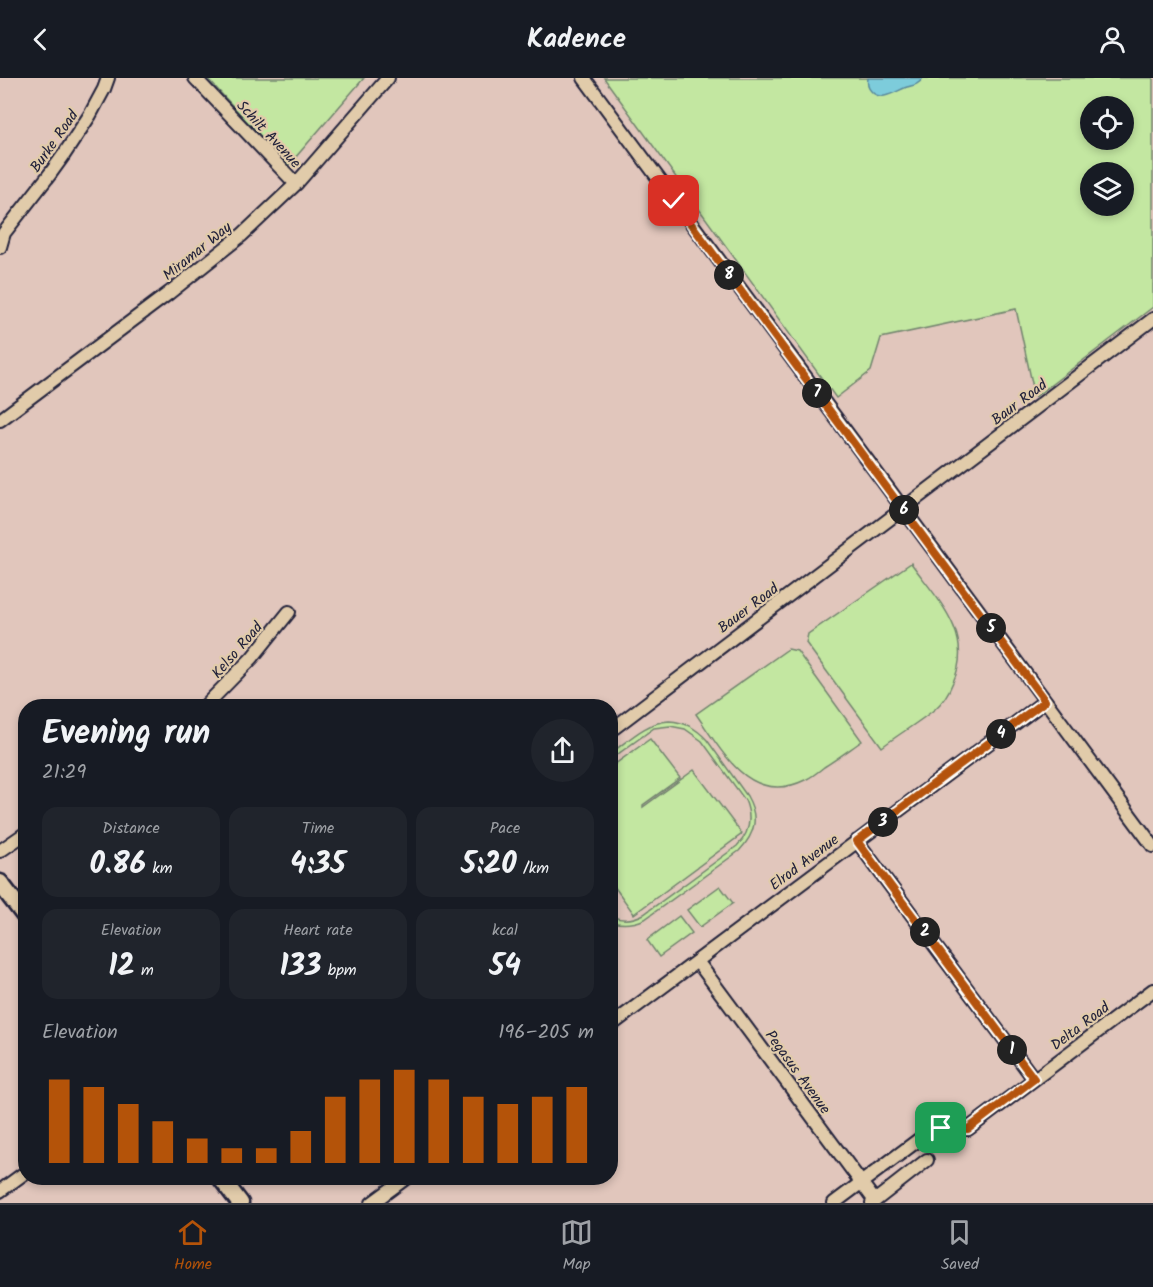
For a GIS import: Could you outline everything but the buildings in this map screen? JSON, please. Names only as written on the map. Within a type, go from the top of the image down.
[{"type":"main road","points":[[0,883],[18,907]]},
{"type":"main road","points":[[226,1185],[240,1203]]},
{"type":"street","name":"Burke Road","points":[[0,247],[4,232],[50,174],[90,115],[108,78]]},
{"type":"street","name":"Schilt Avenue","points":[[195,78],[296,184]]},
{"type":"street","name":"Miramar Way","points":[[0,420],[242,235],[296,184],[388,78]]},
{"type":"street","points":[[584,78],[1153,846]]},
{"type":"street","name":"Baur Road","points":[[903,510],[1153,319]]},
{"type":"street","name":"Bauer Road","points":[[618,725],[903,510]]},
{"type":"street","name":"Kelso Road","points":[[212,699],[252,658],[289,612]]},
{"type":"street","name":"Elrod Avenue","points":[[618,1020],[1045,701]]},
{"type":"street","points":[[0,851],[18,839]]},
{"type":"street","points":[[857,841],[1034,1079]]},
{"type":"street","name":"Pegasus Avenue","points":[[697,961],[873,1202]]},
{"type":"street","name":"Delta Road","points":[[861,1183],[929,1132],[941,1128],[968,1129],[1153,990]]},
{"type":"street","points":[[873,1202],[927,1160]]},
{"type":"street","points":[[0,1191],[18,1178]]},
{"type":"street","points":[[834,1203],[861,1183]]},
{"type":"street","points":[[372,1203],[396,1185]]},
{"type":"green space","points":[[207,78],[364,78],[288,166]]},
{"type":"green space","points":[[604,78],[1153,78],[1153,307],[1035,397],[1016,309],[881,338],[871,371],[836,398]]},
{"type":"green space","points":[[911,563],[950,618],[956,633],[959,665],[950,689],[938,706],[882,747],[806,643],[808,634]]},
{"type":"green space","points":[[788,649],[797,651],[862,741],[808,779],[786,786],[768,786],[753,781],[727,758],[696,714]]},
{"type":"green space","points":[[669,721],[690,726],[707,740],[747,796],[753,811],[754,825],[749,838],[739,851],[645,919],[621,924],[618,923],[618,919],[636,918],[644,914],[737,846],[747,830],[749,813],[745,800],[702,741],[685,729],[670,726],[654,728],[618,754],[618,748],[638,732]]},
{"type":"green space","points":[[650,739],[680,778],[643,807],[694,770],[742,834],[634,914],[618,892],[618,762]]},
{"type":"green space","points":[[720,886],[733,903],[700,927],[687,910]]},
{"type":"green space","points":[[679,916],[692,933],[659,957],[647,940]]},
{"type":"water","points":[[868,78],[923,78],[916,84],[889,95],[879,96],[869,88]]},
{"type":"route","points":[[674,201],[1045,701],[857,841],[1034,1079],[968,1129],[941,1128]]}]
